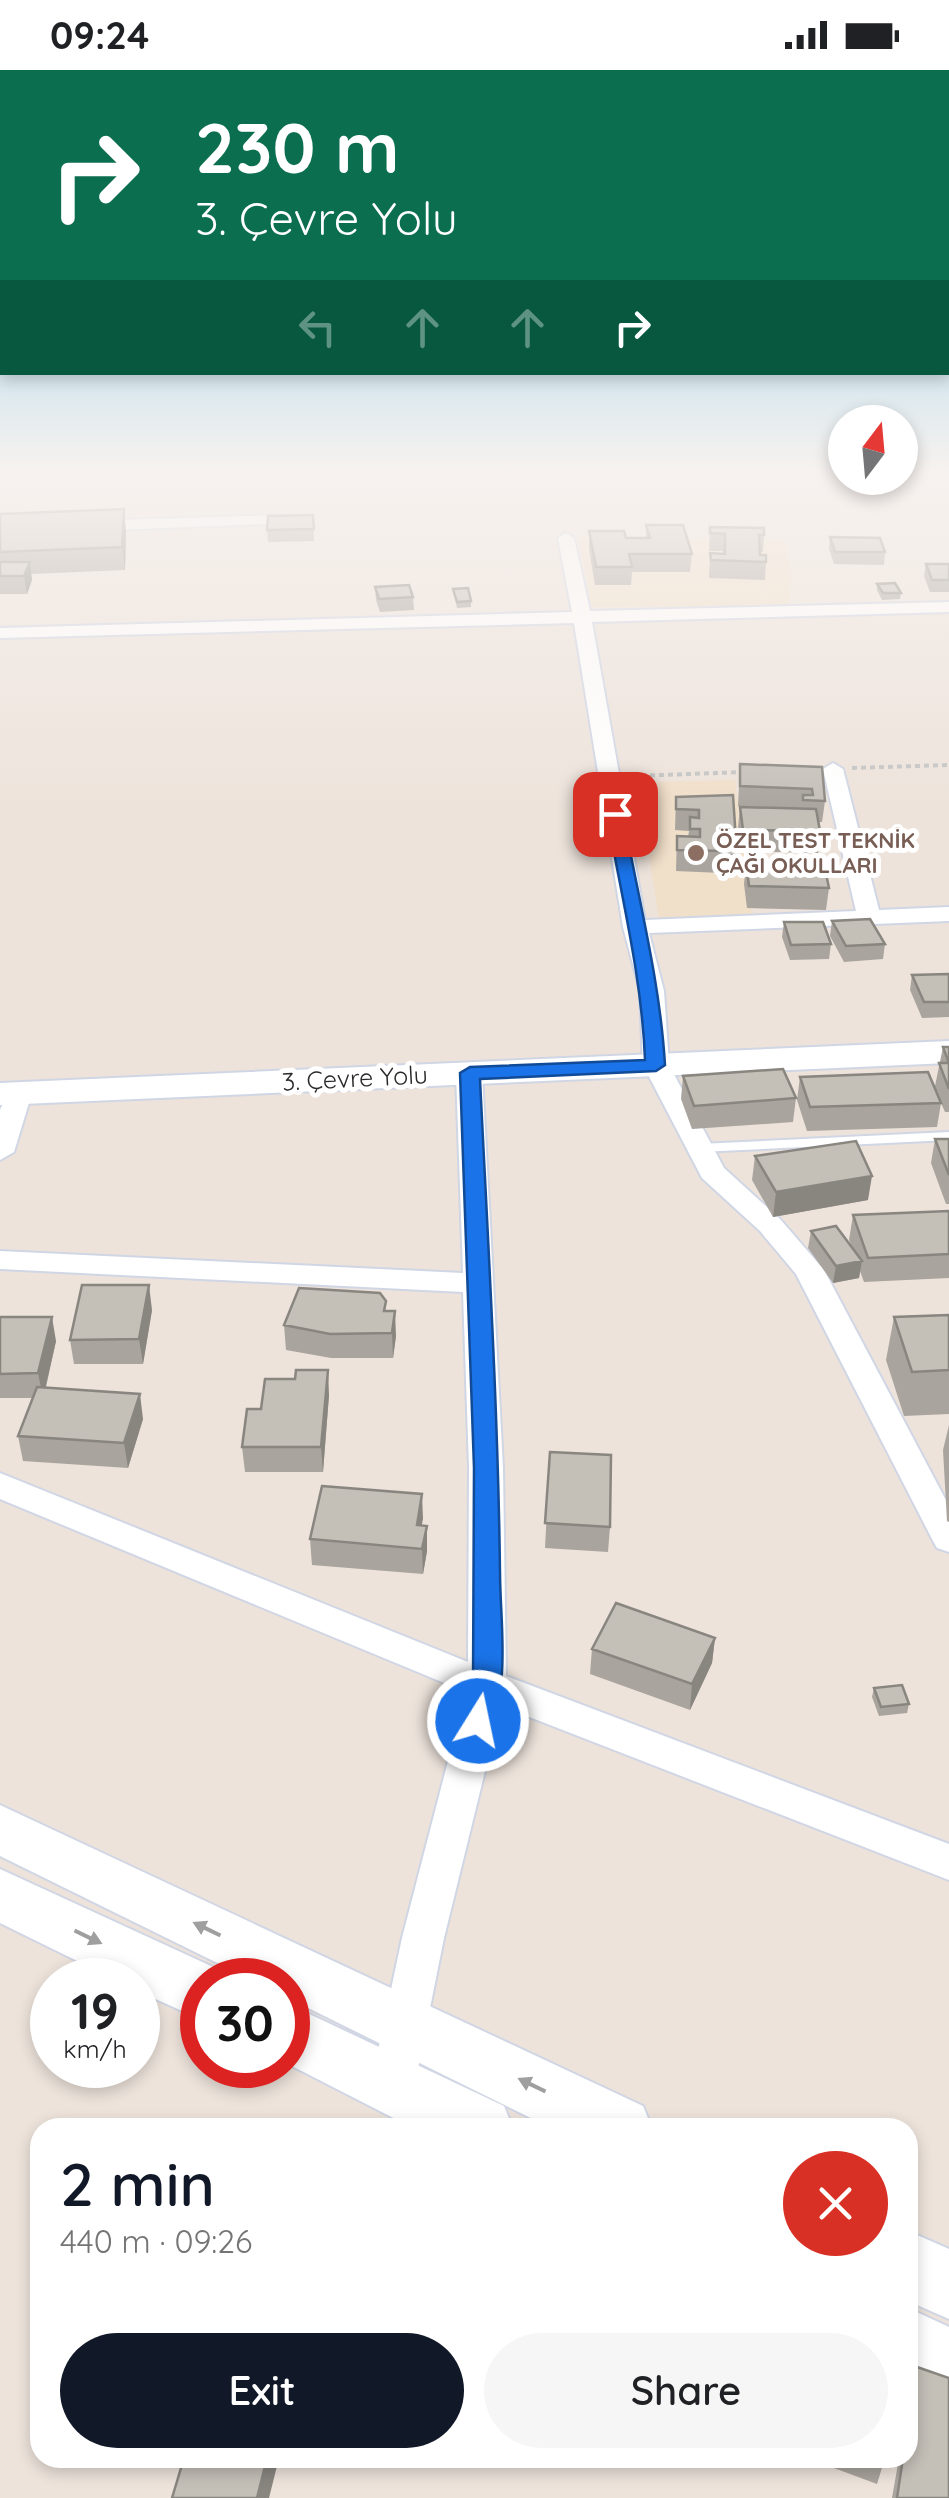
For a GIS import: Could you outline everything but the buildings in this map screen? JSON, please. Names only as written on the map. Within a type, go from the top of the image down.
[{"type":"main road","name":"3. Çevre Yolu","points":[[10,1094],[949,1052]]},
{"type":"main road","points":[[0,1829],[400,2054],[470,2118]]},
{"type":"main road","points":[[0,1895],[180,1981]]},
{"type":"main road","points":[[310,2037],[400,2054],[590,2118]]},
{"type":"main road","points":[[918,2348],[949,2364]]},
{"type":"street","points":[[576,586],[634,927],[652,992],[656,1065],[712,1172],[770,1225],[809,1270],[949,1539]]},
{"type":"street","points":[[0,633],[582,617],[806,604],[949,606]]},
{"type":"street","points":[[833,769],[869,917]]},
{"type":"street","points":[[634,927],[949,914]]},
{"type":"street","points":[[400,2054],[423,1938],[487,1685],[486,1468],[470,1073]]},
{"type":"street","points":[[0,1152],[10,1094]]},
{"type":"street","points":[[0,1260],[478,1283]]},
{"type":"street","points":[[0,1485],[487,1685],[949,1862]]},
{"type":"lane","points":[[699,1148],[949,1136]]},
{"type":"path","points":[[833,769],[949,765]]},
{"type":"path","points":[[608,777],[758,772]]},
{"type":"shaded area","points":[[588,586],[790,586],[790,602],[781,606],[592,607]]},
{"type":"shaded area","name":"ÖZEL TEST TEKNİK ÇAĞI OKULLARI","points":[[735,780],[752,916],[659,920],[639,790],[651,782]]},
{"type":"place","name":"ÖZEL TEST TEKNİK ÇAĞI OKULLARI","points":[[696,853]]},
{"type":"route","points":[[478,1721],[487,1685],[486,1468],[470,1073],[656,1065],[652,992],[634,927],[615,814]]}]
